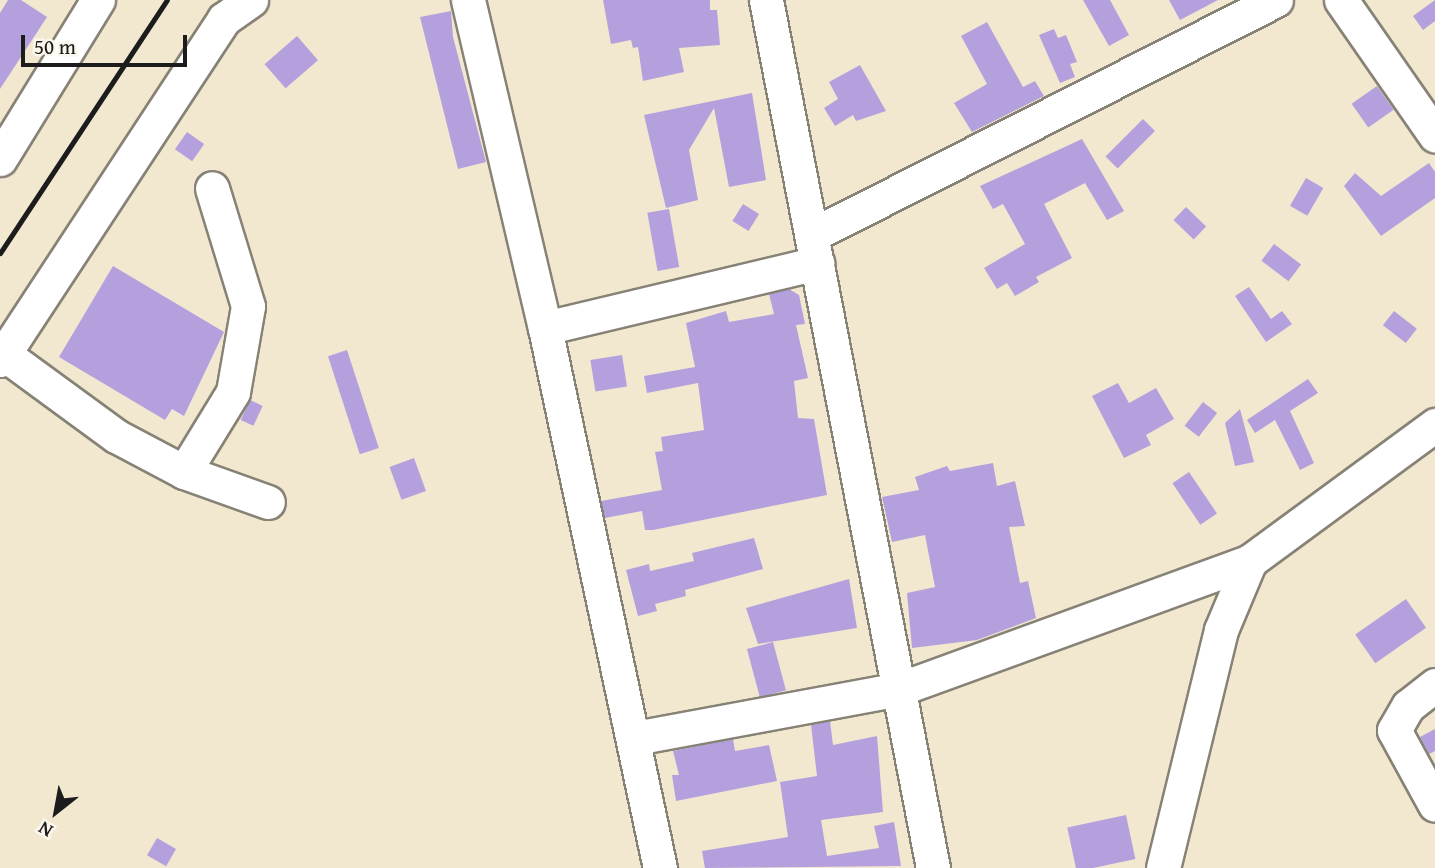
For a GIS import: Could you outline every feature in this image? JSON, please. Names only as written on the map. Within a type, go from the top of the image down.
[{"type":"street","points":[[0,159],[98,0]]},
{"type":"street","points":[[251,0],[217,30],[2,357],[116,436],[184,472],[268,502]]},
{"type":"street","points":[[468,0],[545,328],[635,738],[660,868]]},
{"type":"street","points":[[766,0],[933,868]]},
{"type":"street","points":[[545,328],[814,249],[1276,0]]},
{"type":"street","points":[[1341,0],[1435,135]]},
{"type":"street","points":[[184,472],[233,391],[247,306],[212,188]]},
{"type":"street","points":[[635,738],[899,689],[1250,561],[1435,425]]},
{"type":"street","points":[[1163,868],[1221,630],[1250,561]]},
{"type":"street","points":[[1435,685],[1408,706],[1394,730],[1435,805]]},
{"type":"building","points":[[8,0],[21,0],[47,17],[0,89],[0,13]]},
{"type":"building","points":[[603,0],[710,0],[710,10],[717,10],[720,45],[679,48],[684,72],[643,81],[638,47],[633,48],[631,40],[611,44]]},
{"type":"building","points":[[1083,0],[1110,0],[1129,35],[1109,46]]},
{"type":"building","points":[[1169,0],[1218,0],[1180,20]]},
{"type":"building","points":[[1435,0],[1435,21],[1423,30],[1413,16]]},
{"type":"building","points":[[451,11],[453,37],[486,162],[458,169],[420,17]]},
{"type":"building","points":[[987,22],[1023,87],[1035,81],[1044,96],[972,132],[954,103],[987,84],[961,36]]},
{"type":"building","points":[[1054,29],[1058,38],[1066,35],[1077,62],[1070,64],[1075,77],[1060,83],[1039,35]]},
{"type":"building","points":[[297,36],[318,60],[286,88],[265,64]]},
{"type":"building","points":[[860,65],[886,111],[856,121],[853,115],[835,126],[824,108],[838,99],[829,82]]},
{"type":"building","points":[[1377,86],[1394,110],[1368,128],[1352,104]]},
{"type":"building","points":[[752,93],[766,180],[729,187],[714,108],[689,150],[698,200],[666,208],[644,115]]},
{"type":"building","points":[[1143,119],[1155,131],[1118,168],[1106,156]]},
{"type":"building","points":[[187,132],[204,144],[192,161],[175,149]]},
{"type":"building","points":[[1082,139],[1124,211],[1107,220],[1085,183],[1044,204],[1072,258],[1036,277],[1039,282],[1015,296],[1007,283],[997,289],[984,268],[1025,244],[1003,204],[993,209],[980,186]]},
{"type":"building","points":[[1429,163],[1435,172],[1435,198],[1381,236],[1344,186],[1355,173],[1381,196]]},
{"type":"building","points":[[1306,178],[1323,188],[1307,216],[1290,206]]},
{"type":"building","points":[[743,204],[759,214],[749,231],[732,221]]},
{"type":"building","points":[[1186,207],[1206,226],[1194,239],[1173,220]]},
{"type":"building","points":[[669,209],[679,267],[658,271],[647,213]]},
{"type":"building","points":[[1274,244],[1301,264],[1289,281],[1261,261]]},
{"type":"building","points":[[113,266],[224,332],[184,416],[172,409],[165,420],[59,357]]},
{"type":"building","points":[[1249,287],[1271,319],[1282,311],[1292,324],[1266,342],[1235,296]]},
{"type":"building","points":[[789,289],[799,295],[805,324],[796,325],[808,378],[794,381],[798,418],[814,419],[827,495],[653,530],[645,530],[642,511],[605,518],[601,501],[662,490],[655,452],[663,451],[661,437],[704,430],[698,383],[647,393],[644,376],[695,367],[686,323],[726,311],[729,322],[774,314],[769,294]]},
{"type":"building","points":[[1394,311],[1417,329],[1406,343],[1383,325]]},
{"type":"building","points":[[347,350],[379,448],[360,454],[328,356]]},
{"type":"building","points":[[622,355],[627,387],[595,392],[590,360]]},
{"type":"building","points":[[1308,379],[1318,393],[1290,411],[1314,463],[1300,470],[1275,420],[1255,433],[1247,420]]},
{"type":"building","points":[[1118,383],[1129,403],[1156,388],[1174,419],[1146,435],[1151,445],[1124,458],[1092,396]]},
{"type":"building","points":[[250,400],[263,406],[253,426],[241,420]]},
{"type":"building","points":[[1203,402],[1217,413],[1199,437],[1185,426]]},
{"type":"building","points":[[1240,409],[1254,462],[1235,466],[1225,423]]},
{"type":"building","points":[[414,458],[426,491],[402,500],[390,467]]},
{"type":"building","points":[[993,463],[997,486],[1015,481],[1025,526],[1009,527],[1020,583],[1028,581],[1036,618],[977,640],[912,648],[907,593],[935,587],[925,535],[892,542],[882,497],[919,490],[915,477],[947,466],[950,471]]},
{"type":"building","points":[[1189,472],[1217,513],[1200,525],[1172,483]]},
{"type":"building","points":[[754,538],[763,569],[685,590],[686,596],[655,604],[657,611],[638,616],[626,570],[649,564],[650,571],[694,561],[692,553]]},
{"type":"building","points":[[849,579],[857,628],[758,644],[746,608]]},
{"type":"building","points":[[1406,599],[1426,628],[1375,663],[1355,635]]},
{"type":"building","points":[[773,642],[786,690],[760,697],[747,649]]},
{"type":"building","points":[[830,721],[833,745],[877,736],[883,812],[821,820],[827,856],[879,848],[874,826],[894,822],[901,866],[705,868],[702,851],[788,837],[780,782],[817,776],[811,725]]},
{"type":"building","points":[[1435,729],[1435,751],[1429,754],[1420,737]]},
{"type":"building","points":[[733,739],[735,751],[769,745],[777,781],[676,801],[672,775],[679,775],[673,751]]},
{"type":"building","points":[[1126,815],[1135,859],[1093,868],[1076,868],[1067,827]]},
{"type":"building","points":[[157,838],[176,849],[166,866],[147,855]]},
{"type":"railway","points":[[0,253],[167,0]]}]
